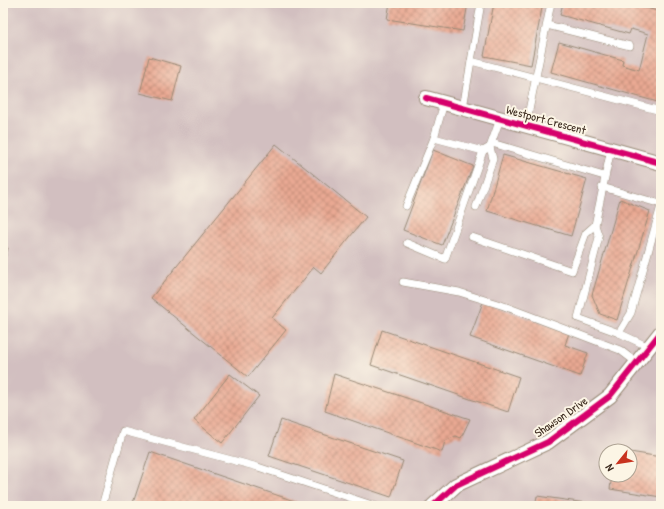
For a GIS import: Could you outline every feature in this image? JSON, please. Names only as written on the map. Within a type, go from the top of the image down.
[{"type":"street","name":"Westport Crescent","points":[[426,98],[661,163]]},
{"type":"street","name":"Shawson Drive","points":[[433,506],[456,485],[548,442],[610,396],[661,332]]},
{"type":"lane","points":[[463,108],[481,3]]},
{"type":"lane","points":[[526,125],[551,3]]},
{"type":"lane","points":[[546,25],[630,46]]},
{"type":"lane","points":[[471,61],[661,111]]},
{"type":"lane","points":[[406,206],[434,138],[444,103]]},
{"type":"lane","points":[[476,207],[492,159],[491,146],[500,119]]},
{"type":"lane","points":[[434,138],[483,151]]},
{"type":"lane","points":[[408,243],[445,259],[483,151],[491,146],[604,176]]},
{"type":"lane","points":[[472,238],[572,271],[586,233],[594,225],[611,149]]},
{"type":"lane","points":[[602,187],[661,205],[631,312],[620,333]]},
{"type":"lane","points":[[594,225],[599,237],[578,318],[620,333],[649,347]]},
{"type":"lane","points":[[403,282],[460,292],[504,306],[620,350],[637,363]]},
{"type":"lane","points":[[102,506],[123,431],[258,467],[372,506]]},
{"type":"shaded area","points":[[3,3],[661,3],[661,506],[3,506]]},
{"type":"building","points":[[390,3],[468,3],[463,31],[387,19]]},
{"type":"building","points":[[494,3],[543,3],[531,65],[484,56]]},
{"type":"building","points":[[563,3],[628,3],[661,12],[661,103],[551,72],[559,42],[623,60],[622,65],[639,70],[648,34],[631,29],[629,34],[560,15]]},
{"type":"building","points":[[149,57],[181,66],[172,101],[140,93]]},
{"type":"building","points":[[276,144],[366,217],[321,273],[314,267],[272,318],[286,330],[248,377],[151,298]]},
{"type":"building","points":[[433,150],[473,166],[442,245],[403,230]]},
{"type":"building","points":[[503,155],[587,179],[571,236],[487,211]]},
{"type":"building","points":[[620,199],[650,211],[617,320],[600,314],[592,295]]},
{"type":"building","points":[[3,246],[8,248],[3,265]]},
{"type":"building","points":[[483,302],[569,333],[565,345],[588,353],[580,376],[470,337]]},
{"type":"building","points":[[382,330],[519,377],[508,412],[371,365]]},
{"type":"building","points":[[230,374],[259,396],[222,443],[194,420]]},
{"type":"building","points":[[334,374],[470,419],[461,438],[456,436],[445,441],[442,452],[325,411]]},
{"type":"building","points":[[281,420],[403,461],[391,497],[269,456]]},
{"type":"building","points":[[150,452],[309,506],[132,506]]},
{"type":"building","points":[[638,453],[661,457],[661,497],[610,489],[611,483],[638,483]]},
{"type":"building","points":[[537,496],[600,505],[600,506],[535,506]]},
{"type":"cycle path","points":[[426,98],[661,163]]},
{"type":"cycle path","points":[[433,506],[456,485],[548,442],[610,396],[661,332]]}]
